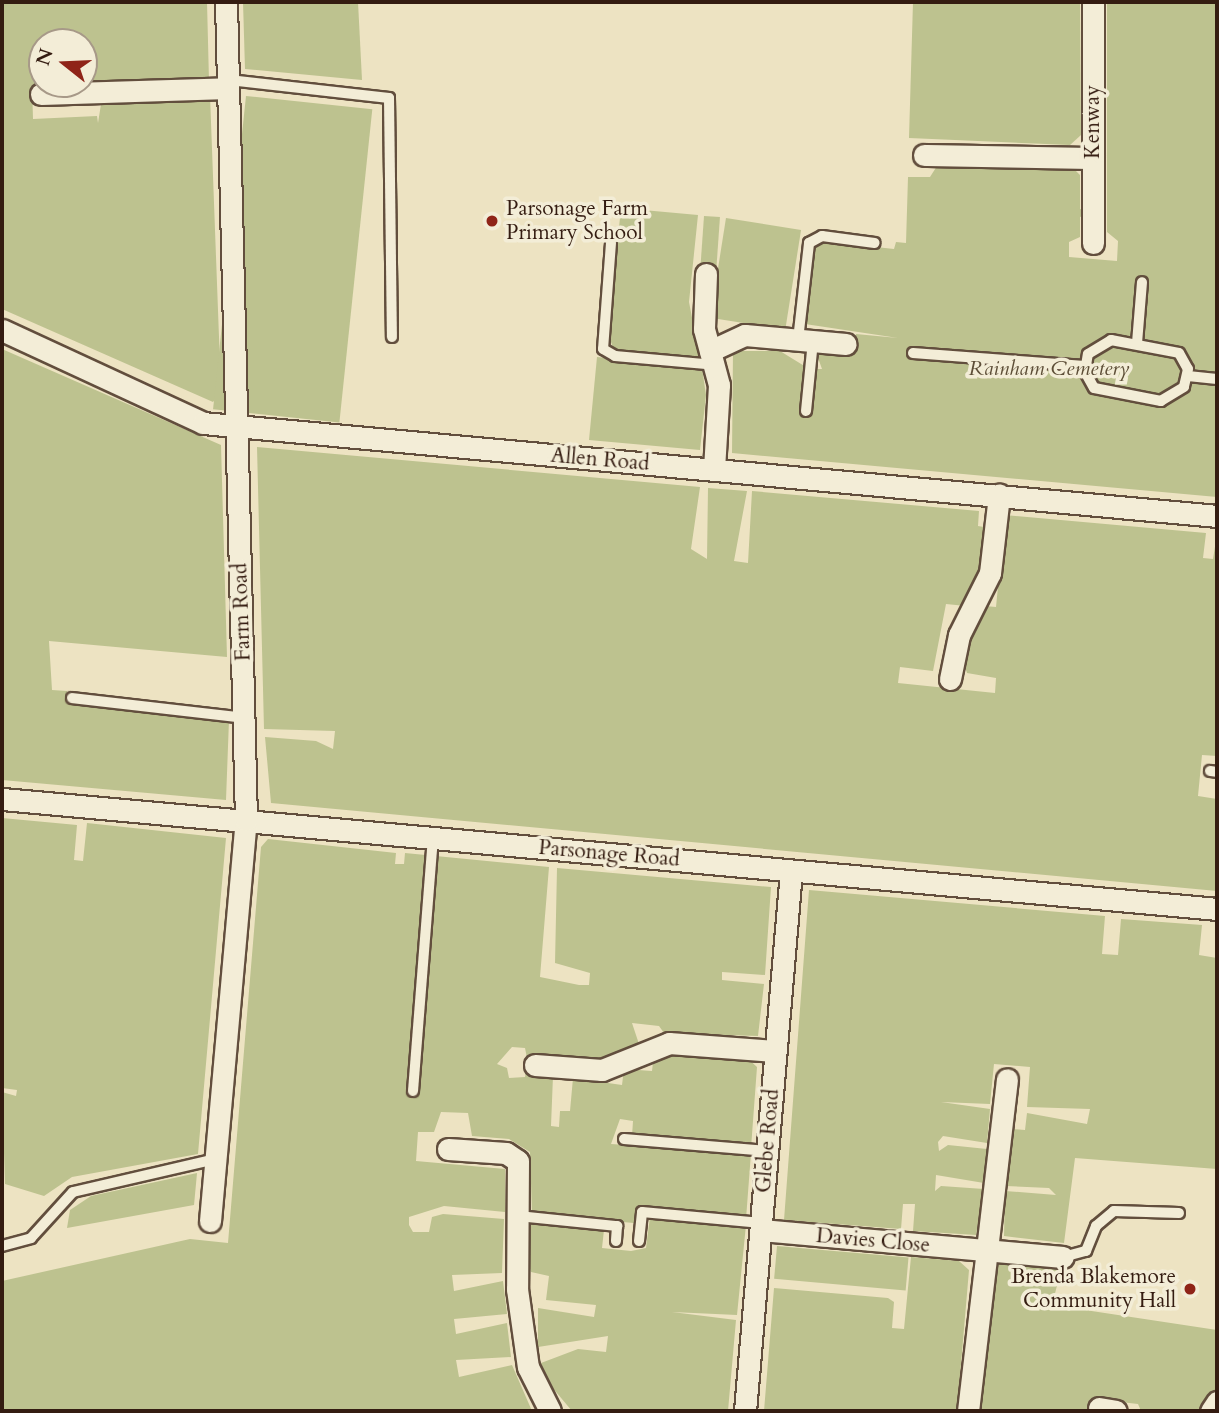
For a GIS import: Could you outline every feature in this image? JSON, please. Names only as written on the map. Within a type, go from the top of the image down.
[{"type":"street","name":"Farm Road","points":[[210,1221],[246,820],[226,2]]},
{"type":"street","name":"Kenway","points":[[1093,2],[1093,243]]},
{"type":"street","points":[[98,91],[228,84]]},
{"type":"street","points":[[924,155],[1093,158]]},
{"type":"street","points":[[706,274],[703,314],[713,358],[714,470]]},
{"type":"street","name":"Allen Road","points":[[2,330],[203,423],[1217,516]]},
{"type":"street","points":[[713,358],[745,335],[846,344]]},
{"type":"street","points":[[950,679],[959,635],[990,573],[999,495]]},
{"type":"street","name":"Parsonage Road","points":[[2,799],[1217,909]]},
{"type":"street","name":"Glebe Road","points":[[745,1411],[792,871]]},
{"type":"street","points":[[536,1065],[602,1070],[669,1042],[775,1051]]},
{"type":"street","points":[[968,1411],[1007,1079]]},
{"type":"street","points":[[448,1149],[506,1153],[518,1161],[517,1289],[528,1367],[550,1411]]},
{"type":"street","name":"Davies Close","points":[[761,1227],[1063,1257]]},
{"type":"street","points":[[1211,1411],[1217,1402]]},
{"type":"lane","points":[[228,84],[389,97],[393,337]]},
{"type":"lane","points":[[806,411],[810,243],[822,236],[875,243]]},
{"type":"lane","points":[[611,243],[603,349],[615,356],[713,358]]},
{"type":"lane","points":[[1137,343],[1142,282]]},
{"type":"lane","points":[[1102,342],[1137,343],[1179,353],[1188,376],[1179,394],[1161,401],[1102,393],[1088,381],[1085,366],[1102,342]]},
{"type":"lane","points":[[914,353],[1085,366]]},
{"type":"lane","points":[[1188,376],[1217,379]]},
{"type":"lane","points":[[72,698],[245,718]]},
{"type":"lane","points":[[413,1091],[433,838]]},
{"type":"lane","points":[[624,1139],[767,1151]]},
{"type":"lane","points":[[2,1246],[31,1238],[74,1192],[216,1159]]},
{"type":"lane","points":[[1063,1257],[1086,1251],[1096,1226],[1114,1211],[1179,1213]]},
{"type":"lane","points":[[639,1241],[642,1212],[761,1227]]},
{"type":"lane","points":[[518,1216],[617,1226],[615,1241]]},
{"type":"green space","points":[[2,2],[207,2],[209,81],[98,84],[98,28],[28,28],[28,98],[32,98],[33,119],[97,116],[98,123],[102,98],[210,95],[221,391],[213,402],[2,309]]},
{"type":"green space","points":[[243,2],[358,2],[362,80],[245,69]]},
{"type":"green space","points":[[913,2],[1080,2],[1081,135],[1070,145],[909,138]]},
{"type":"green space","name":"Rainham Cemetery","points":[[1107,2],[1217,2],[1217,497],[732,453],[733,351],[780,351],[806,367],[802,413],[811,414],[815,369],[822,369],[817,355],[854,354],[856,334],[898,338],[805,324],[813,248],[821,241],[894,249],[896,242],[906,243],[908,177],[930,177],[937,166],[1073,168],[1080,175],[1080,209],[1092,213],[1080,217],[1080,237],[1069,242],[1069,257],[1117,261],[1118,241],[1107,232]]},
{"type":"green space","points":[[246,96],[372,109],[339,423],[213,409]]},
{"type":"green space","points":[[621,208],[698,215],[689,302],[700,359],[614,350],[608,334]]},
{"type":"green space","points":[[704,216],[720,217],[717,266],[701,265]]},
{"type":"green space","points":[[726,218],[801,230],[785,330],[710,318]]},
{"type":"green space","points":[[2,349],[221,445],[227,657],[49,641],[52,690],[67,691],[66,703],[229,720],[226,800],[2,780]]},
{"type":"green space","points":[[597,357],[702,368],[706,395],[700,450],[589,440]]},
{"type":"green space","points":[[257,447],[700,487],[691,549],[707,559],[708,488],[747,491],[734,561],[748,563],[752,491],[979,511],[978,526],[984,527],[979,581],[966,606],[946,604],[933,671],[900,667],[898,683],[995,693],[996,678],[967,673],[960,652],[985,606],[996,607],[1005,515],[1206,533],[1203,558],[1213,559],[1217,534],[1217,756],[1202,755],[1198,796],[1217,799],[1217,891],[271,803],[265,737],[316,741],[333,749],[335,731],[264,729]]},
{"type":"green space","points":[[2,818],[77,825],[74,860],[83,861],[87,823],[226,838],[198,1154],[72,1177],[44,1196],[5,1184],[2,1092],[16,1096],[17,1090],[2,1088]]},
{"type":"green space","points":[[268,839],[396,853],[395,864],[404,864],[405,853],[549,867],[540,977],[579,985],[589,985],[590,973],[555,963],[557,868],[771,887],[765,975],[722,972],[722,980],[764,984],[758,1036],[664,1033],[659,1026],[632,1023],[639,1044],[594,1065],[527,1058],[525,1048],[512,1047],[497,1064],[507,1068],[509,1078],[525,1077],[526,1071],[553,1076],[551,1126],[559,1127],[560,1111],[570,1111],[573,1078],[622,1085],[624,1069],[652,1071],[654,1054],[666,1051],[745,1056],[757,1067],[751,1148],[632,1136],[633,1121],[620,1119],[611,1144],[751,1153],[746,1219],[636,1207],[634,1223],[532,1214],[530,1152],[509,1139],[472,1136],[468,1113],[441,1112],[434,1132],[418,1132],[416,1161],[505,1169],[505,1212],[444,1206],[409,1217],[409,1225],[413,1232],[429,1232],[432,1217],[443,1214],[504,1219],[502,1273],[452,1275],[454,1291],[503,1281],[507,1314],[454,1319],[456,1334],[507,1323],[511,1357],[456,1360],[459,1377],[512,1365],[532,1411],[2,1411],[2,1281],[190,1239],[228,1243],[261,847]]},
{"type":"green space","points":[[809,890],[1105,916],[1102,954],[1118,955],[1121,919],[1202,925],[1199,955],[1217,958],[1217,1169],[1075,1158],[1064,1243],[1004,1236],[1005,1191],[1056,1195],[1049,1188],[1006,1186],[1011,1129],[1025,1130],[1027,1113],[1087,1124],[1090,1109],[1027,1107],[1030,1067],[994,1064],[990,1104],[941,1102],[990,1109],[987,1143],[943,1136],[938,1142],[939,1151],[948,1145],[987,1149],[984,1183],[936,1175],[935,1191],[941,1186],[984,1189],[976,1235],[913,1231],[915,1204],[903,1204],[901,1229],[784,1220]]},
{"type":"green space","points":[[197,1173],[194,1205],[67,1228],[70,1210],[91,1196]]},
{"type":"green space","points":[[650,1217],[746,1225],[737,1315],[672,1312],[736,1320],[728,1411],[572,1411],[546,1380],[541,1363],[578,1349],[606,1352],[608,1336],[538,1347],[538,1308],[594,1317],[596,1305],[546,1300],[549,1276],[531,1272],[528,1262],[531,1223],[604,1230],[602,1248],[631,1251],[646,1248]]},
{"type":"green space","points":[[777,1246],[908,1258],[906,1290],[774,1279]]},
{"type":"green space","points":[[911,1257],[959,1261],[969,1270],[957,1411],[764,1411],[774,1288],[888,1298],[894,1302],[892,1328],[904,1329]]},
{"type":"green space","points":[[994,1263],[1061,1270],[1052,1305],[1217,1330],[1217,1389],[1203,1411],[1141,1411],[1138,1404],[1094,1399],[1092,1411],[979,1411]]},
{"type":"place","name":"Parsonage Farm Primary School","points":[[492,221]]},
{"type":"place","name":"Brenda Blakemore Community Hall","points":[[1190,1289]]}]
